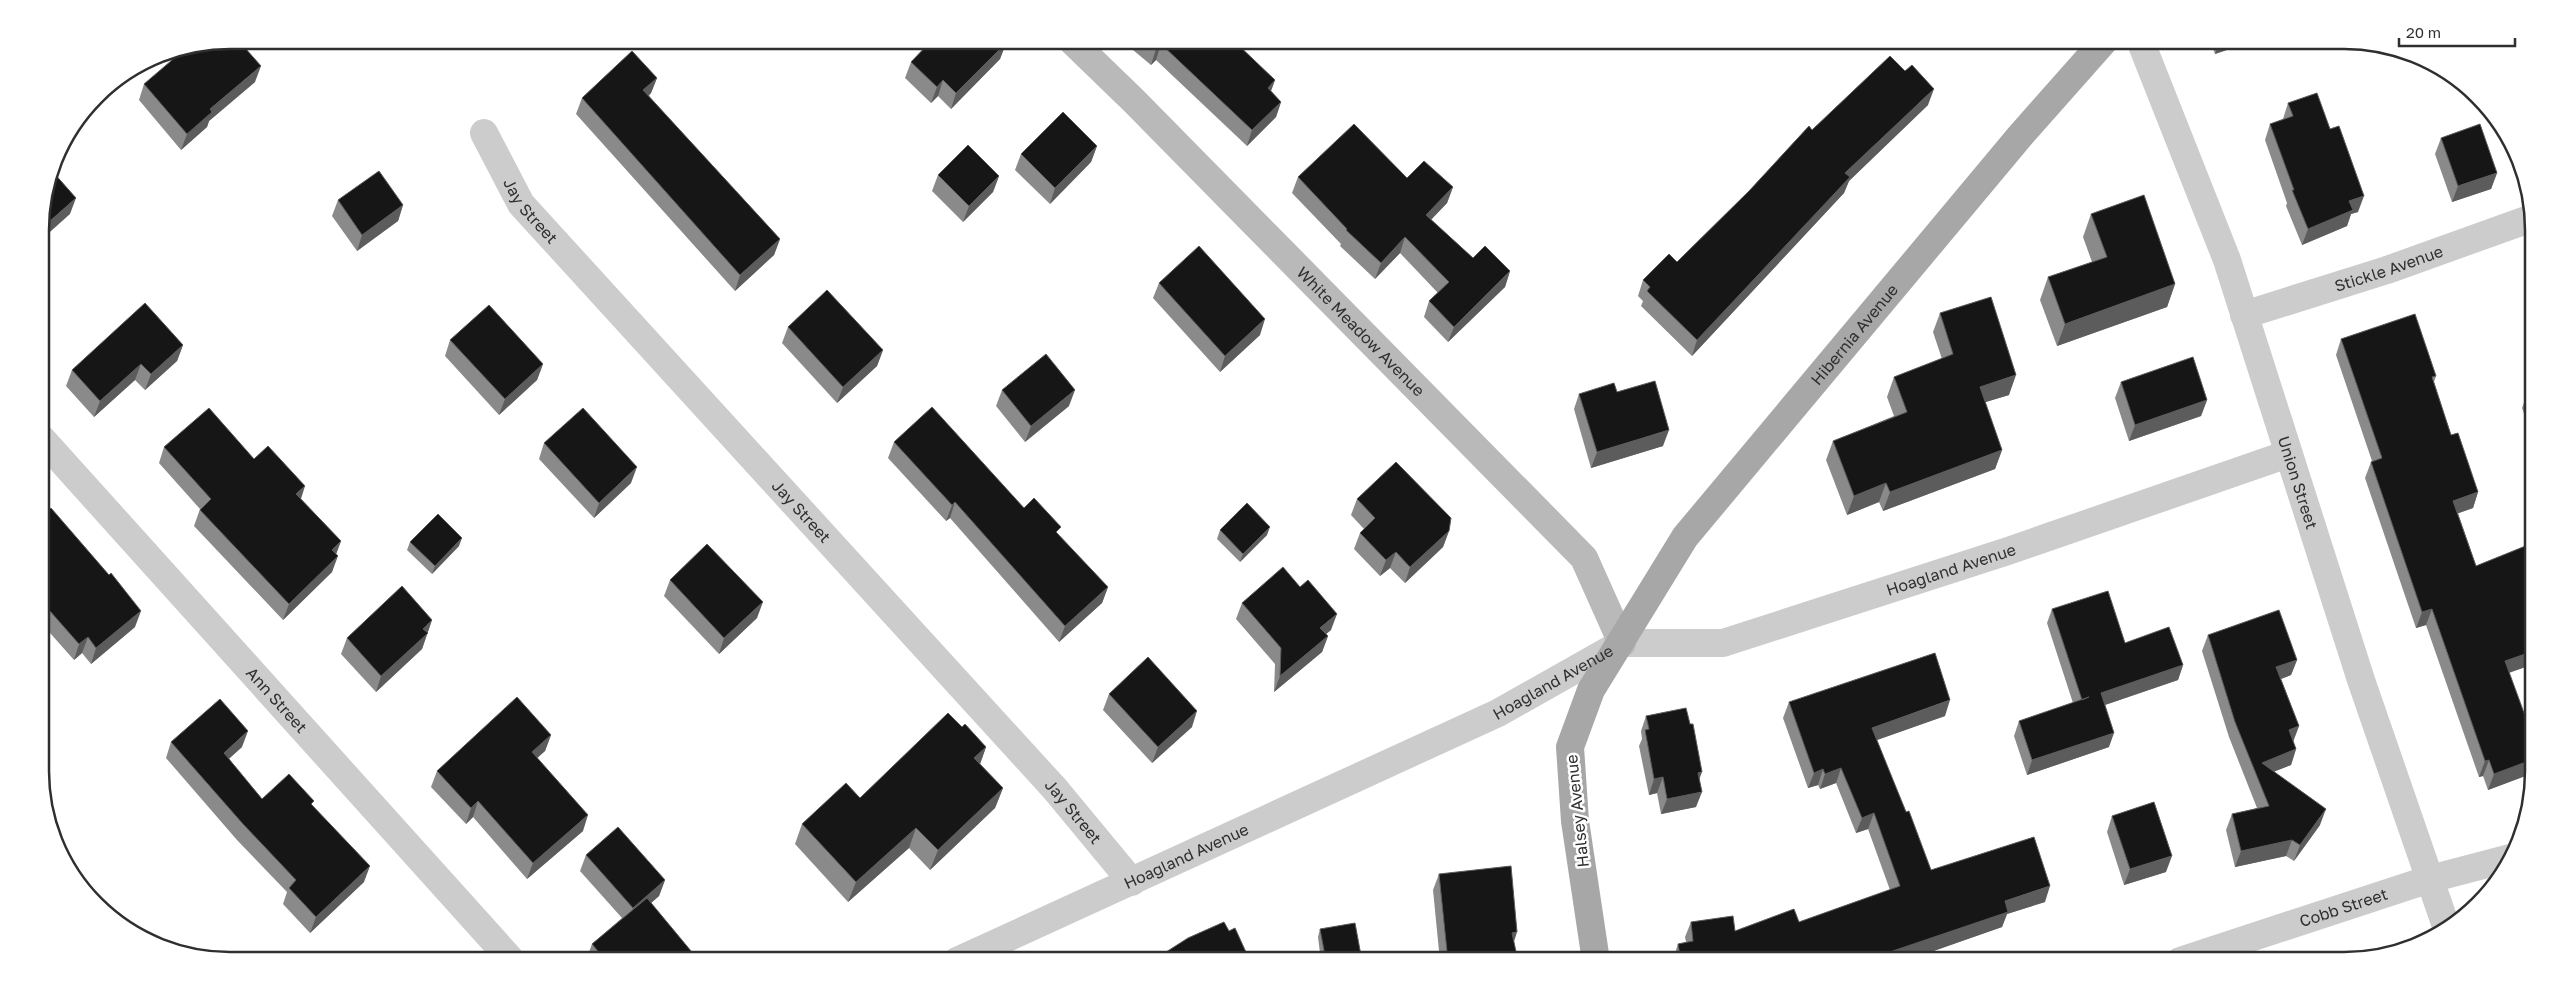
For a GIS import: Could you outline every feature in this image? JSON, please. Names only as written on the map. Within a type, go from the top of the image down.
[{"type":"main road","name":"Hibernia Avenue","points":[[1622,642],[1685,537],[2020,136],[2097,49]]},
{"type":"main road","name":"Halsey Avenue","points":[[1595,952],[1575,821],[1570,747],[1591,690],[1622,642]]},
{"type":"street","name":"White Meadow Avenue","points":[[1080,49],[1134,101],[1584,558],[1622,642]]},
{"type":"street","name":"Union Street","points":[[2144,49],[2227,260],[2361,680],[2445,922]]},
{"type":"street","name":"Jay Street","points":[[484,133],[521,204],[1056,789],[1132,882]]},
{"type":"street","name":"Stickle Avenue","points":[[2244,315],[2387,270],[2525,221]]},
{"type":"street","name":"Ann Street","points":[[49,448],[504,952]]},
{"type":"street","name":"Hoagland Avenue","points":[[977,952],[1498,713],[1622,642],[1723,643],[2008,551],[2288,454]]},
{"type":"street","name":"Cobb Street","points":[[2208,952],[2430,880],[2502,860]]},
{"type":"building","points":[[246,49],[261,66],[210,109],[212,112],[187,134],[144,84],[176,57],[206,50]]},
{"type":"building","points":[[923,49],[1000,49],[956,93],[943,80],[937,87],[911,62]]},
{"type":"building","points":[[1166,49],[1242,49],[1275,80],[1268,88],[1281,102],[1252,130]]},
{"type":"building","points":[[632,51],[657,78],[643,90],[780,239],[740,275],[582,98]]},
{"type":"building","points":[[1890,56],[1905,71],[1912,65],[1934,89],[1845,173],[1850,177],[1697,340],[1647,291],[1650,287],[1643,280],[1669,254],[1677,262],[1749,191],[1809,126],[1812,130]]},
{"type":"building","points":[[2317,93],[2330,129],[2339,126],[2364,196],[2349,201],[2353,210],[2308,229],[2292,190],[2294,190],[2270,124],[2293,116],[2288,103]]},
{"type":"building","points":[[1063,112],[1097,146],[1055,188],[1021,154]]},
{"type":"building","points":[[1354,124],[1407,178],[1424,161],[1453,187],[1426,215],[1473,258],[1485,246],[1510,271],[1454,327],[1429,301],[1449,282],[1405,237],[1381,263],[1346,230],[1298,177]]},
{"type":"building","points":[[2480,124],[2497,173],[2458,186],[2441,138]]},
{"type":"building","points":[[968,145],[999,176],[969,206],[938,175]]},
{"type":"building","points":[[379,171],[403,205],[362,235],[338,200]]},
{"type":"building","points":[[57,176],[76,198],[49,222],[52,194]]},
{"type":"building","points":[[2144,195],[2175,284],[2065,324],[2048,277],[2107,257],[2091,214]]},
{"type":"building","points":[[1199,246],[1265,319],[1225,356],[1159,283]]},
{"type":"building","points":[[827,290],[883,350],[843,387],[788,327]]},
{"type":"building","points":[[1991,297],[2016,375],[1980,387],[2002,450],[1890,492],[1886,483],[1854,496],[1833,441],[1907,412],[1894,377],[1953,354],[1940,313]]},
{"type":"building","points":[[145,303],[183,345],[151,374],[141,364],[100,401],[72,370]]},
{"type":"building","points":[[489,305],[543,364],[505,399],[450,340]]},
{"type":"building","points":[[2415,314],[2436,376],[2432,377],[2451,435],[2458,433],[2478,492],[2453,501],[2476,566],[2525,546],[2525,654],[2505,661],[2525,716],[2525,762],[2494,774],[2489,760],[2485,761],[2432,609],[2422,612],[2371,462],[2382,458],[2341,339]]},
{"type":"building","points":[[1046,354],[1075,390],[1031,426],[1002,390]]},
{"type":"building","points":[[2193,357],[2207,400],[2135,425],[2121,382]]},
{"type":"building","points":[[1655,381],[1669,430],[1597,452],[1579,394],[1614,383],[1617,392]]},
{"type":"building","points":[[932,407],[1024,508],[1034,498],[1061,527],[1056,532],[1108,587],[1065,626],[955,502],[952,505],[894,442]]},
{"type":"building","points":[[209,408],[254,459],[268,446],[305,486],[296,494],[341,541],[332,550],[338,556],[289,604],[200,510],[211,499],[164,447]]},
{"type":"building","points":[[583,408],[637,467],[599,503],[544,443]]},
{"type":"building","points":[[1396,462],[1451,518],[1449,531],[1410,567],[1396,552],[1386,560],[1360,533],[1375,518],[1357,499]]},
{"type":"building","points":[[1247,503],[1270,527],[1243,554],[1220,530]]},
{"type":"building","points":[[51,508],[109,575],[111,573],[141,611],[96,648],[88,637],[79,644],[49,610],[49,510]]},
{"type":"building","points":[[438,514],[462,538],[435,566],[410,542]]},
{"type":"building","points":[[707,544],[763,602],[724,638],[670,580]]},
{"type":"building","points":[[1283,567],[1300,587],[1308,580],[1337,614],[1320,628],[1328,636],[1280,676],[1281,648],[1242,603]]},
{"type":"building","points":[[402,586],[432,620],[423,629],[428,633],[381,676],[347,638]]},
{"type":"building","points":[[2108,591],[2125,643],[2169,627],[2183,665],[2101,693],[2114,733],[2032,760],[2019,721],[2082,699],[2052,609]]},
{"type":"building","points":[[2279,610],[2297,660],[2276,667],[2299,726],[2289,730],[2296,749],[2262,763],[2326,809],[2300,845],[2292,840],[2241,851],[2232,814],[2269,806],[2235,722],[2208,635]]},
{"type":"building","points":[[1935,653],[1950,700],[1872,728],[1906,812],[1909,811],[1931,870],[2034,837],[2050,886],[2005,901],[2008,912],[1890,952],[1679,952],[1678,944],[1693,941],[1691,922],[1733,916],[1735,931],[1794,909],[1799,922],[1900,886],[1874,813],[1862,818],[1841,768],[1825,774],[1823,769],[1814,773],[1789,702]]},
{"type":"building","points":[[1148,657],[1197,711],[1158,747],[1109,694]]},
{"type":"building","points":[[517,697],[551,735],[532,752],[588,815],[533,863],[478,801],[471,808],[437,771]]},
{"type":"building","points":[[220,699],[248,731],[224,753],[262,799],[289,774],[314,801],[311,804],[370,866],[316,917],[289,888],[296,880],[243,824],[171,742]]},
{"type":"building","points":[[1686,708],[1690,724],[1693,724],[1702,772],[1698,773],[1702,792],[1667,799],[1663,777],[1654,779],[1645,730],[1649,729],[1646,716]]},
{"type":"building","points":[[948,713],[962,727],[965,724],[986,747],[974,758],[1003,788],[938,850],[916,828],[856,882],[802,824],[846,783],[860,798]]},
{"type":"building","points":[[2154,802],[2172,856],[2130,869],[2112,816]]},
{"type":"building","points":[[618,827],[665,880],[633,908],[586,855]]},
{"type":"building","points":[[1511,866],[1517,932],[1512,933],[1516,952],[1447,952],[1439,874]]},
{"type":"building","points":[[647,898],[692,952],[599,952],[592,944]]},
{"type":"building","points":[[1224,922],[1229,931],[1235,928],[1246,952],[1166,952],[1188,938]]},
{"type":"building","points":[[1355,923],[1360,952],[1324,952],[1320,929]]}]
